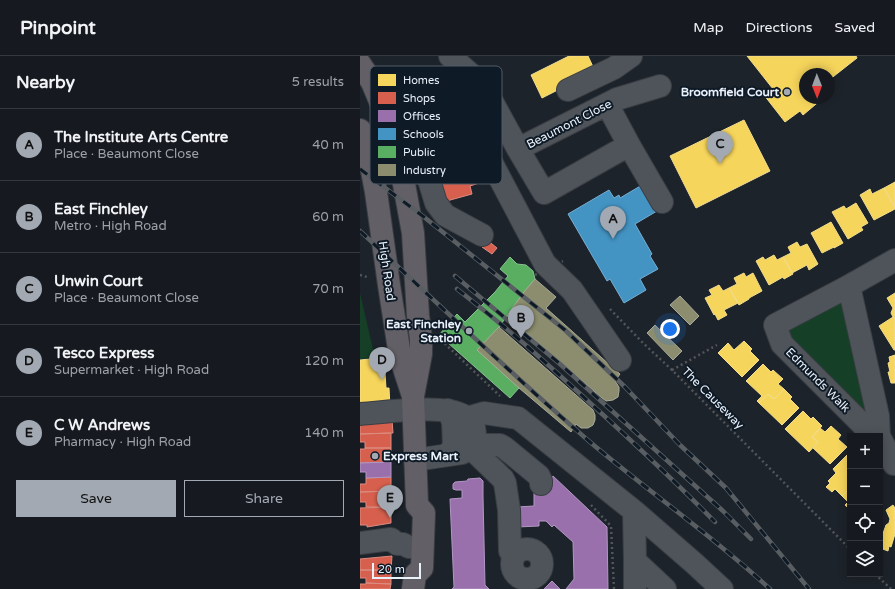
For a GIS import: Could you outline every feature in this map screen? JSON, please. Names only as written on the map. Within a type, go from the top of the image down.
[{"type":"main road","name":"High Road","points":[[360,64],[370,79]]},
{"type":"main road","name":"High Road","points":[[360,130],[370,160]]},
{"type":"main road","name":"High Road","points":[[374,184],[400,356],[414,403]]},
{"type":"main road","name":"High Road","points":[[403,184],[413,233],[421,339],[421,354],[414,403],[417,505],[424,513],[422,568],[414,582]]},
{"type":"main road","name":"High Road","points":[[414,582],[400,543],[410,512],[417,505]]},
{"type":"street","name":"Beaumont Close","points":[[450,56],[461,66]]},
{"type":"street","points":[[568,90],[614,68],[631,56]]},
{"type":"street","name":"Beaumont Close","points":[[502,120],[518,149],[612,102],[660,86]]},
{"type":"street","points":[[612,102],[629,145],[662,202]]},
{"type":"street","points":[[518,149],[544,193],[629,145]]},
{"type":"street","points":[[502,182],[545,264],[572,290],[620,360]]},
{"type":"street","points":[[430,184],[436,203],[445,215],[482,234]]},
{"type":"street","name":"Edmunds Walk","points":[[874,433],[864,426],[782,344],[775,325],[895,260]]},
{"type":"street","name":"Edmunds Walk","points":[[848,286],[878,416],[879,433]]},
{"type":"street","points":[[360,414],[414,403],[464,426],[484,445],[500,445],[505,448],[539,476],[541,484]]},
{"type":"street","points":[[464,426],[484,413],[518,418],[634,511],[722,589]]},
{"type":"street","points":[[448,454],[454,447],[453,422],[464,426],[476,453],[505,482],[509,510],[510,551],[514,555]]},
{"type":"street","points":[[415,460],[462,452],[464,426]]},
{"type":"street","name":"Edmunds Walk","points":[[883,444],[894,464]]},
{"type":"street","points":[[634,511],[634,589]]},
{"type":"street","points":[[360,543],[400,543]]},
{"type":"street","points":[[635,561],[665,589]]},
{"type":"path","points":[[535,275],[563,261]]},
{"type":"path","points":[[360,275],[367,277]]},
{"type":"path","name":"The Causeway","points":[[606,305],[847,546]]},
{"type":"path","points":[[672,370],[717,345]]},
{"type":"path","points":[[591,505],[611,526],[614,589]]},
{"type":"path","points":[[878,577],[891,589]]},
{"type":"green space","points":[[360,293],[375,358],[360,359]]},
{"type":"green space","points":[[842,302],[868,411],[863,412],[786,335],[789,328]]},
{"type":"building: Homes","points":[[569,56],[588,56],[595,71],[542,98],[531,75]]},
{"type":"building: Homes","name":"Broomfield Court","points":[[747,56],[856,56],[857,58],[835,75],[835,68],[799,68],[799,104],[816,104],[803,115],[800,111],[785,122],[764,95],[773,89]]},
{"type":"building: Homes","points":[[744,120],[770,171],[696,208],[670,156]]},
{"type":"building: Homes","points":[[895,182],[895,208],[884,188]]},
{"type":"building: Homes","points":[[884,188],[895,209],[874,220],[860,195],[870,189],[872,194]]},
{"type":"building: Homes","points":[[856,203],[868,223],[861,227],[863,230],[848,239],[832,212],[844,206],[846,209]]},
{"type":"building: Homes","points":[[831,222],[843,243],[822,253],[811,233]]},
{"type":"building: Homes","points":[[797,242],[800,247],[807,244],[818,264],[809,270],[807,265],[792,273],[783,257],[791,253],[788,247]]},
{"type":"building: Homes","points":[[774,255],[777,260],[783,257],[793,274],[784,279],[783,277],[769,285],[756,261],[763,257],[765,260]]},
{"type":"building: Homes","points":[[744,273],[746,277],[753,273],[762,291],[739,305],[729,288],[737,284],[734,278]]},
{"type":"building: Homes","points":[[719,285],[723,291],[729,288],[738,303],[724,310],[727,315],[718,320],[705,298],[712,295],[709,290]]},
{"type":"building: Homes","points":[[895,293],[894,350],[879,326],[893,317],[891,313],[893,308],[887,298]]},
{"type":"building: Homes","points":[[744,341],[752,349],[750,351],[759,360],[742,377],[718,353],[728,343],[734,350]]},
{"type":"building: Homes","points":[[895,355],[895,383],[891,383],[888,372],[890,372],[888,363],[890,362],[889,357]]},
{"type":"building: Homes","points":[[381,358],[382,373],[385,373],[386,388],[389,388],[390,407],[360,409],[360,360]]},
{"type":"building: Homes","points":[[763,364],[771,372],[773,370],[783,379],[778,384],[784,389],[774,399],[768,394],[759,403],[757,401],[762,396],[746,381]]},
{"type":"building: Homes","points":[[784,389],[792,397],[790,399],[799,408],[782,425],[759,403],[768,394],[774,399]]},
{"type":"building: Homes","points":[[803,411],[811,419],[813,417],[822,426],[812,437],[818,442],[809,452],[785,429]]},
{"type":"building: Homes","points":[[831,426],[841,435],[838,439],[847,447],[830,464],[813,448],[818,442],[812,437],[820,428],[825,432]]},
{"type":"building: Homes","points":[[847,455],[847,491],[842,496],[835,489],[832,492],[826,487],[830,483],[828,481],[836,473],[833,469]]},
{"type":"building: Homes","points":[[847,491],[847,501],[842,496]]},
{"type":"building: Homes","points":[[893,505],[895,508],[895,534],[891,547],[889,546],[888,551],[883,549],[883,534],[890,519],[886,510]]},
{"type":"building: Shops","points":[[438,184],[476,184],[470,186],[472,194],[443,202]]},
{"type":"building: Shops","points":[[487,240],[497,248],[492,254],[482,247]]},
{"type":"building: Shops","points":[[392,420],[393,433],[360,434],[360,425]]},
{"type":"building: Shops","points":[[391,433],[391,448],[365,448],[365,442],[360,442],[360,434]]},
{"type":"building: Shops","name":"Express Mart","points":[[391,448],[391,462],[360,463],[360,449]]},
{"type":"building: Shops","points":[[391,477],[391,491],[360,492],[360,484],[366,484],[366,478]]},
{"type":"building: Shops","points":[[391,491],[391,507],[366,507],[366,502],[360,502],[360,492]]},
{"type":"building: Shops","points":[[391,507],[391,523],[367,527],[367,525],[360,525],[360,508]]},
{"type":"building: Shops","points":[[392,556],[391,570],[360,570],[360,559]]},
{"type":"building: Shops","points":[[360,570],[391,570],[391,584],[366,583],[366,578],[360,578]]},
{"type":"building: Shops","points":[[360,584],[391,584],[390,589],[360,589]]},
{"type":"building: Offices","points":[[391,462],[391,477],[366,478],[366,472],[360,472],[360,463]]},
{"type":"building: Offices","points":[[553,476],[607,527],[608,589],[566,589],[574,579],[573,542],[554,525],[552,527],[546,521],[539,521],[539,526],[517,527],[516,507],[534,506],[534,485],[548,484]]},
{"type":"building: Offices","points":[[480,478],[483,481],[485,585],[489,589],[452,589],[454,587],[450,499],[462,498],[462,490],[453,489],[453,484],[455,482],[467,481],[468,479]]},
{"type":"building: Offices","points":[[552,581],[560,589],[544,589]]},
{"type":"building: Schools","points":[[642,185],[657,211],[635,224],[652,254],[650,256],[658,269],[640,279],[646,290],[624,303],[610,279],[607,281],[568,214],[609,190],[614,198],[619,195],[620,198]]},
{"type":"building: Public","name":"East Finchley Station","points":[[510,257],[517,264],[526,265],[533,271],[535,279],[499,327],[477,350],[519,388],[510,398],[439,335],[457,314],[465,322],[495,292],[508,276],[500,269]]},
{"type":"building: Industry","points":[[535,279],[556,297],[546,308],[620,374],[615,381],[619,387],[618,397],[613,400],[606,401],[507,316]]},
{"type":"building: Industry","points":[[680,296],[699,316],[690,325],[670,305]]},
{"type":"building: Industry","points":[[655,325],[682,351],[673,360],[647,333]]},
{"type":"building: Industry","points":[[499,327],[593,410],[595,420],[593,425],[588,428],[581,428],[576,424],[571,432],[477,350]]},
{"type":"railway","points":[[360,169],[370,176]]},
{"type":"railway","points":[[380,184],[424,217],[565,330],[625,387],[680,445],[726,488],[809,589]]},
{"type":"railway","points":[[360,231],[474,338],[590,442],[704,532],[770,589]]},
{"type":"railway","points":[[455,276],[560,364],[723,511],[751,539]]},
{"type":"railway","points":[[457,289],[519,340],[576,390],[715,522]]},
{"type":"place","name":"Broomfield Court","points":[[787,92]]},
{"type":"place","name":"Unwin Court","points":[[720,164]]},
{"type":"place","name":"The Institute Arts Centre","points":[[613,239]]},
{"type":"place","name":"East Finchley Station","points":[[469,331]]},
{"type":"place","name":"East Finchley","points":[[521,338]]},
{"type":"place","name":"Tesco Express","points":[[382,380]]},
{"type":"place","name":"Express Mart","points":[[375,456]]},
{"type":"place","name":"C W Andrews","points":[[390,518]]}]
